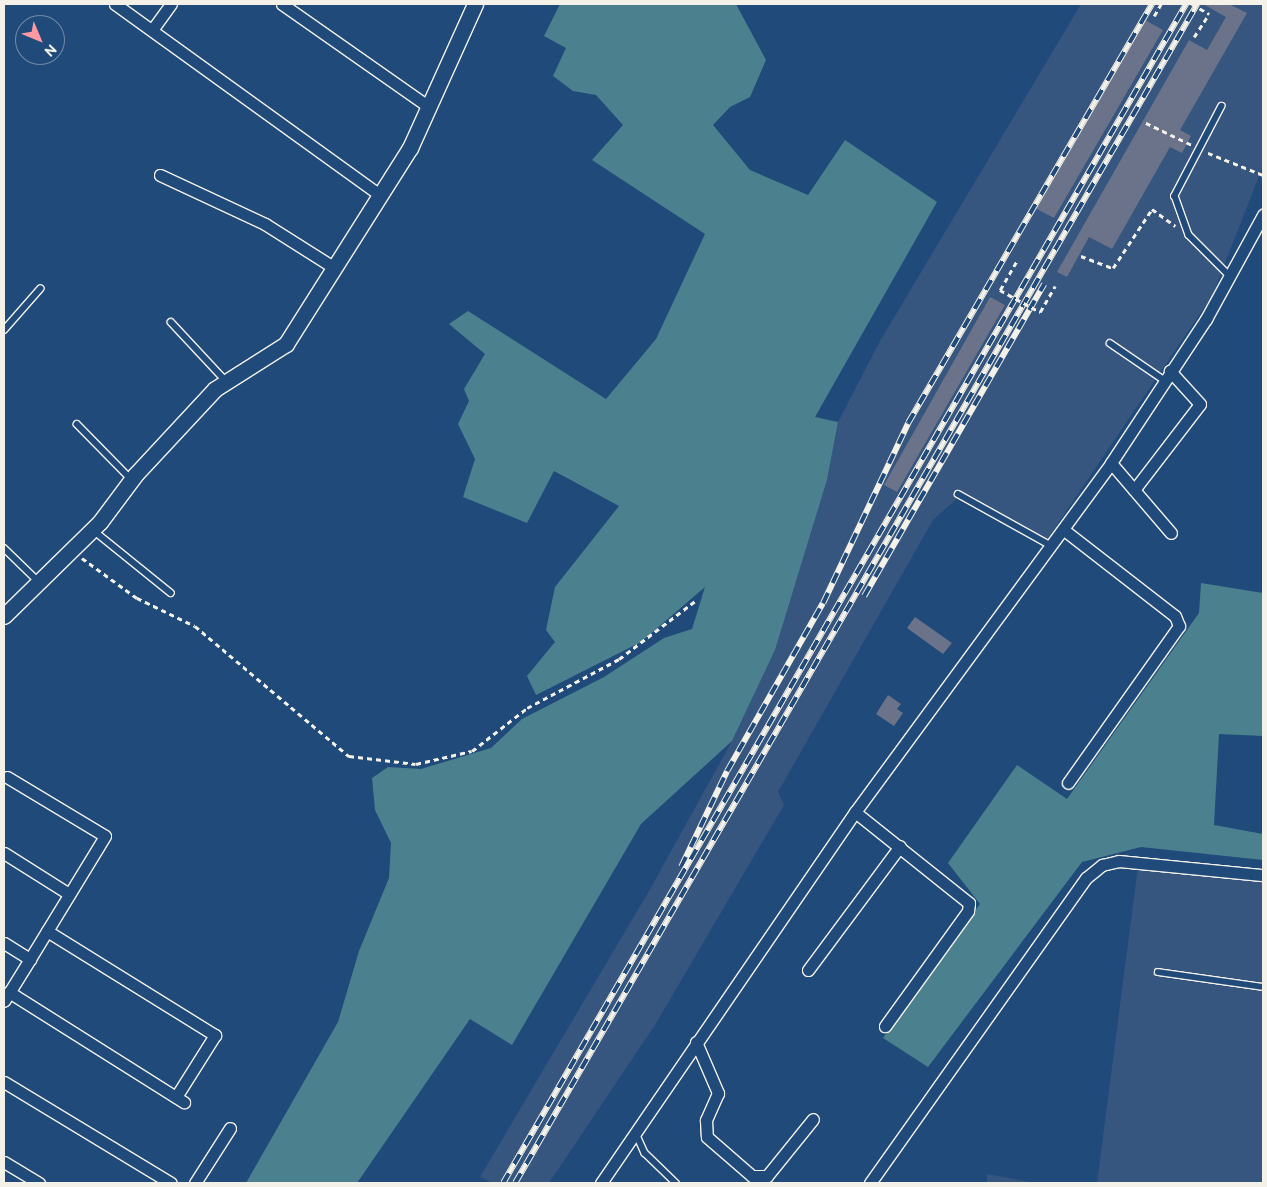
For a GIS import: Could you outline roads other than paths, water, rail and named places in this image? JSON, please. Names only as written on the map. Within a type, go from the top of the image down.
[{"type":"street","points":[[115,4],[381,196]]},
{"type":"street","points":[[152,30],[171,4]]},
{"type":"street","points":[[282,4],[429,106]]},
{"type":"street","points":[[4,616],[92,530],[132,480],[215,389],[286,344],[333,267],[381,196],[429,106],[476,4]]},
{"type":"street","points":[[160,175],[265,224],[333,267]]},
{"type":"street","points":[[600,1183],[855,812],[1064,530],[1111,463],[1231,277],[1263,215]]},
{"type":"street","points":[[1134,490],[1200,404],[1167,376]]},
{"type":"street","points":[[1111,463],[1171,533]]},
{"type":"street","points":[[1064,530],[1174,616],[1179,626],[1068,783]]},
{"type":"street","points":[[7,777],[105,836],[6,996],[180,1100],[215,1035],[47,931]]},
{"type":"street","points":[[855,812],[970,903],[968,911],[884,1026]]},
{"type":"street","points":[[808,970],[900,846]]},
{"type":"street","points":[[4,853],[69,894]]},
{"type":"street","points":[[870,1183],[1086,878],[1102,865],[1119,861],[1263,875]]},
{"type":"street","points":[[4,943],[30,959]]},
{"type":"street","points":[[696,1042],[718,1093],[706,1120],[707,1137],[752,1176],[767,1176],[812,1119]]},
{"type":"street","points":[[4,1082],[171,1183]]},
{"type":"street","points":[[195,1183],[230,1128]]},
{"type":"street","points":[[4,1162],[39,1183]]},
{"type":"lane","points":[[1222,106],[1175,196],[1178,216],[1189,235],[1231,277]]},
{"type":"lane","points":[[4,330],[40,289]]},
{"type":"lane","points":[[171,322],[227,382]]},
{"type":"lane","points":[[1110,343],[1167,376]]},
{"type":"lane","points":[[77,424],[132,480]]},
{"type":"lane","points":[[958,494],[1052,546]]},
{"type":"lane","points":[[92,530],[171,593]]},
{"type":"lane","points":[[4,548],[39,583]]},
{"type":"lane","points":[[1158,972],[1263,987]]},
{"type":"lane","points":[[635,1131],[645,1153],[676,1183]]},
{"type":"railway","points":[[681,867],[727,771],[823,603],[908,423],[1152,4]]},
{"type":"railway","points":[[503,1183],[1186,4]]},
{"type":"railway","points":[[515,1183],[1197,4]]},
{"type":"railway","points":[[864,596],[1044,284]]}]
